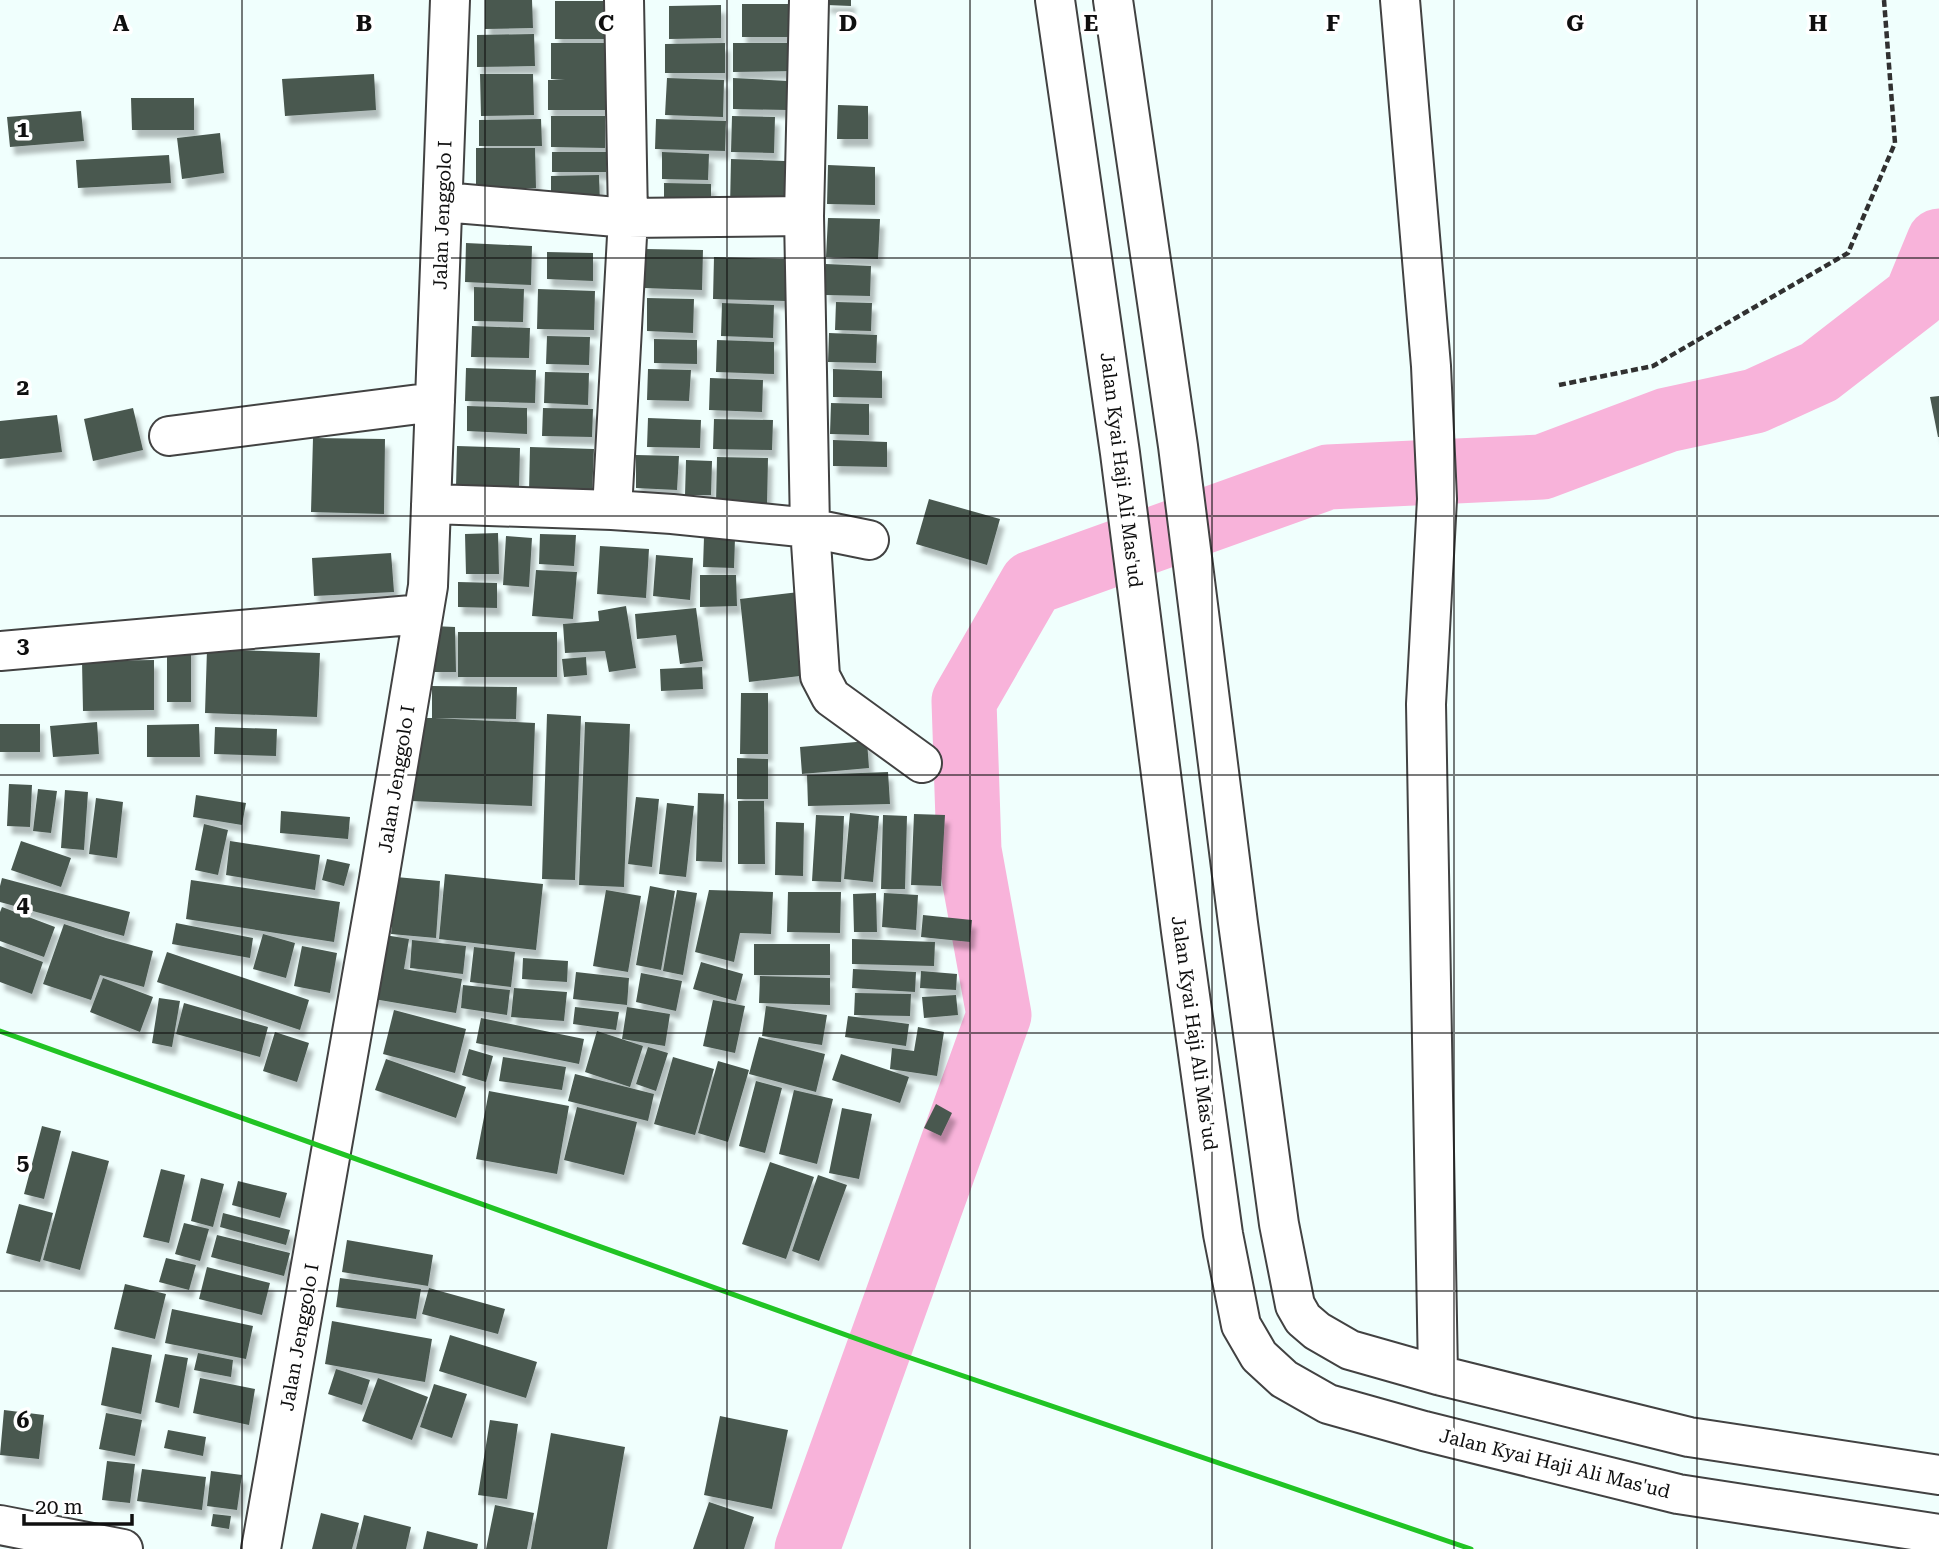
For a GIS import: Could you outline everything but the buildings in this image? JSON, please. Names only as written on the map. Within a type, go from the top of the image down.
[{"type":"street","name":"Jalan Jenggolo I","points":[[261,1549],[428,586],[450,0]]},
{"type":"street","points":[[612,510],[628,218],[624,0]]},
{"type":"street","points":[[809,0],[804,216],[810,528],[820,676],[831,697],[922,763]]},
{"type":"street","name":"Jalan Kyai Haji Ali Mas'ud","points":[[1055,0],[1120,453],[1223,1234],[1241,1325],[1259,1356],[1284,1379],[1328,1404],[1424,1431],[1678,1494],[1939,1534]]},
{"type":"street","points":[[1113,0],[1178,446],[1277,1211],[1295,1305],[1303,1319],[1317,1331],[1350,1350],[1438,1375],[1689,1437],[1939,1475]]},
{"type":"street","points":[[1400,0],[1431,366],[1437,499],[1426,704],[1438,1375]]},
{"type":"street","points":[[443,202],[628,218],[804,216]]},
{"type":"street","points":[[169,436],[435,402]]},
{"type":"street","points":[[431,504],[672,514],[810,528],[869,540]]},
{"type":"street","points":[[0,651],[423,614]]},
{"type":"street","points":[[0,1525],[123,1549]]},
{"type":"path","points":[[1559,385],[1653,366],[1848,253],[1895,143],[1884,0]]},
{"type":"waterway","points":[[807,1549],[999,1015],[969,850],[964,701],[1032,583],[1328,477],[1542,467],[1667,420],[1755,401],[1819,372],[1916,297],[1939,241]]},
{"type":"railway","points":[[0,1031],[899,1354],[1471,1549]]}]
